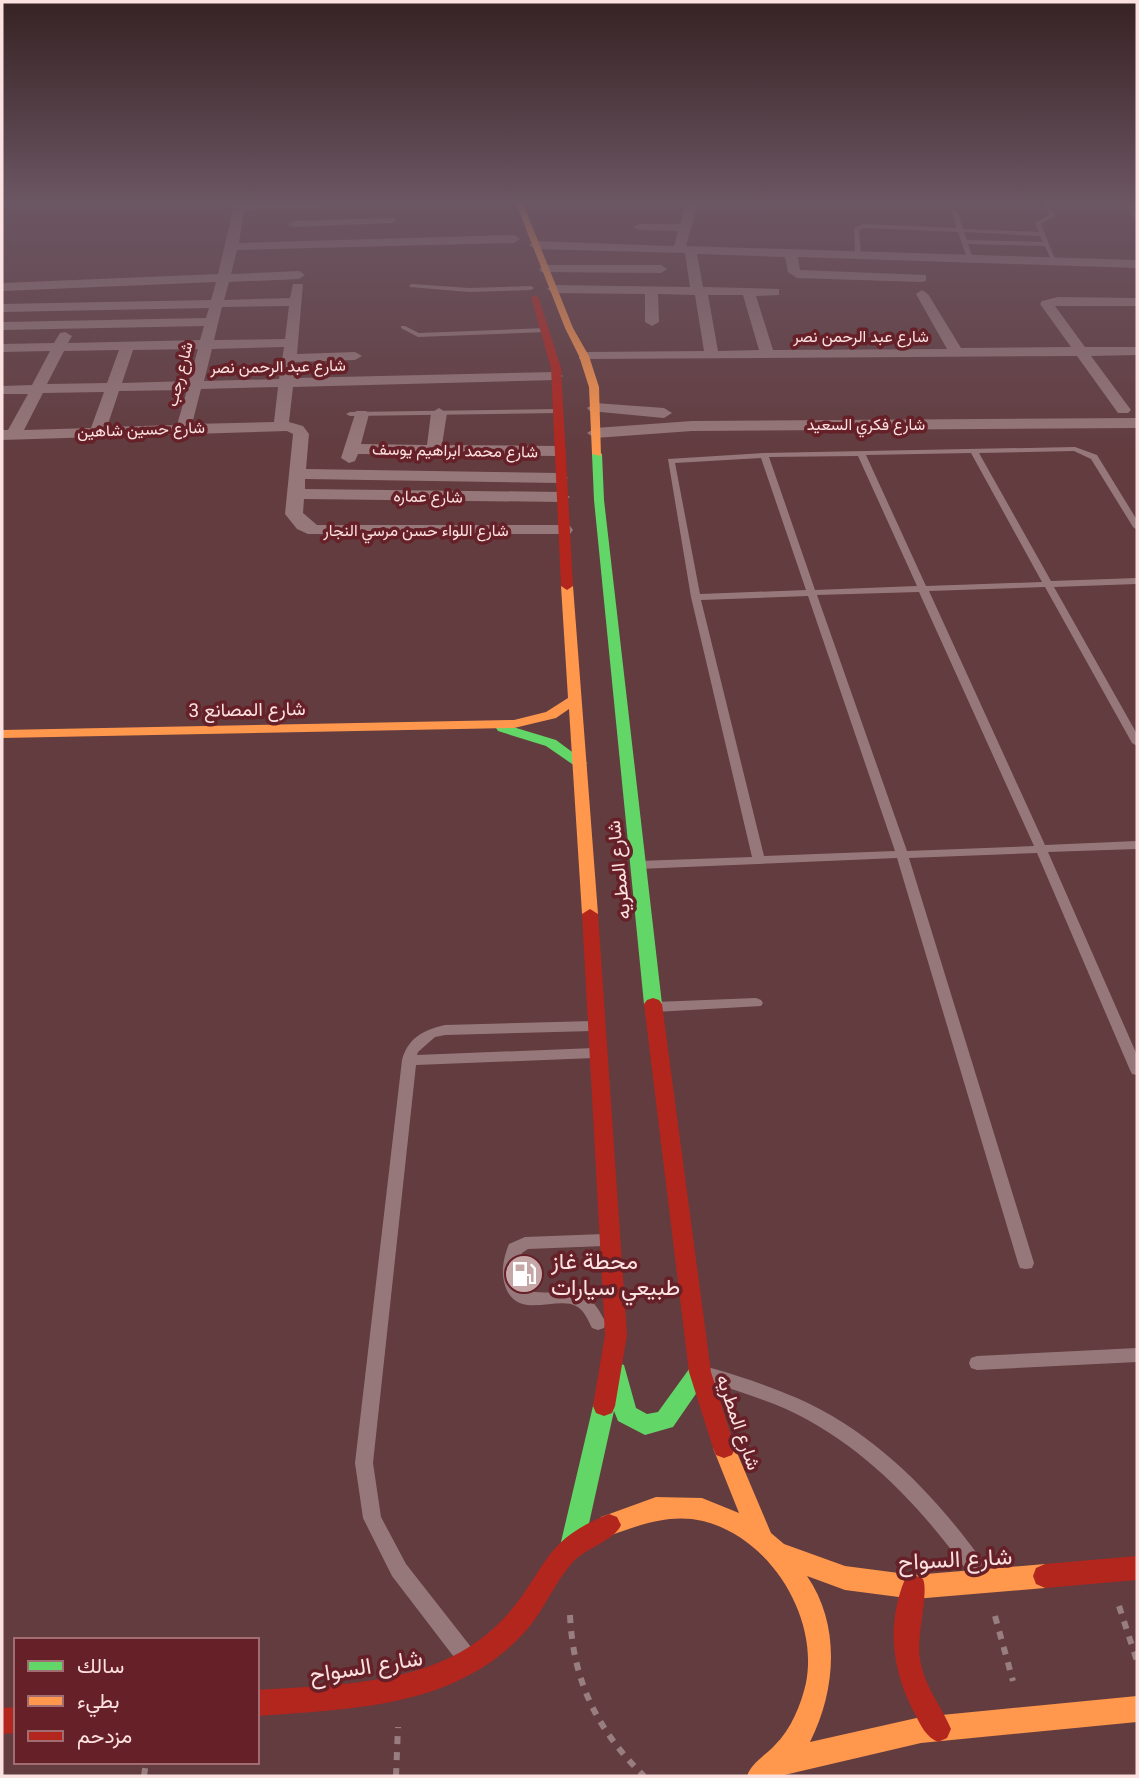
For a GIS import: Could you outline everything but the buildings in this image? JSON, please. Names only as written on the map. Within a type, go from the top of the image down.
[{"type":"main road","name":"شارع المطريه","points":[[551,284],[592,377],[586,401],[595,433],[599,500],[653,1007],[700,1371],[727,1457],[761,1539]]},
{"type":"main road","name":"شارع المطريه","points":[[530,286],[546,330],[556,377],[556,430],[600,1053],[616,1335],[598,1444],[572,1546]]},
{"type":"main road","points":[[556,377],[592,377]]},
{"type":"main road","points":[[556,430],[568,425],[569,407],[586,401]]},
{"type":"main road","name":"شارع المصانع 3","points":[[2,734],[494,726],[533,721],[558,711],[575,699]]},
{"type":"main road","name":"شارع المصانع 3","points":[[494,726],[534,736],[580,763]]},
{"type":"main road","points":[[613,1356],[621,1405],[634,1421],[645,1425],[665,1420],[700,1371]]},
{"type":"main road","name":"شارع السواح","points":[[259,1703],[400,1688],[426,1683],[471,1663],[507,1638],[532,1607],[572,1546],[613,1520],[638,1510],[664,1507],[715,1514],[761,1539],[780,1553],[845,1578],[914,1587],[1137,1568]]},
{"type":"main road","name":"شارع السواح","points":[[768,1771],[797,1740],[811,1715],[820,1688],[822,1659],[819,1631],[811,1605],[780,1553]]},
{"type":"main road","points":[[914,1587],[903,1622],[902,1657],[915,1694],[939,1728]]},
{"type":"main road","name":"شارع السواح","points":[[768,1771],[844,1746],[939,1728],[1137,1709]]},
{"type":"street","points":[[2,287],[72,284]]},
{"type":"street","points":[[8,435],[37,389],[94,284]]},
{"type":"street","name":"شارع رجب","points":[[184,427],[221,284]]},
{"type":"street","points":[[281,425],[298,284]]},
{"type":"street","points":[[697,284],[712,355]]},
{"type":"street","points":[[911,284],[923,285],[957,353]]},
{"type":"street","points":[[553,289],[750,289],[774,292]]},
{"type":"street","points":[[750,289],[767,354]]},
{"type":"street","points":[[651,290],[652,322]]},
{"type":"street","points":[[2,308],[296,302]]},
{"type":"street","points":[[1130,410],[1081,352],[1076,335],[1048,306],[1049,303],[1137,302]]},
{"type":"street","points":[[2,326],[211,322]]},
{"type":"street","points":[[2,348],[205,344],[355,356]]},
{"type":"street","points":[[98,431],[127,346]]},
{"type":"street","name":"شارع عبد الرحمن نصر","points":[[584,356],[1137,351]]},
{"type":"street","name":"شارع عبد الرحمن نصر","points":[[2,390],[556,377]]},
{"type":"street","name":"شارع فكري السعيد","points":[[586,401],[672,413],[1130,410]]},
{"type":"street","points":[[434,449],[439,413]]},
{"type":"street","name":"شارع محمد ابراهيم يوسف","points":[[356,414],[351,453],[434,449],[558,451]]},
{"type":"street","name":"شارع فكري السعيد","points":[[595,433],[692,426],[1137,423]]},
{"type":"street","name":"شارع حسين شاهين","points":[[8,435],[281,425]]},
{"type":"street","name":"شارع اللواء حسن مرسي النجار","points":[[281,425],[300,432],[294,514],[296,520],[314,530],[564,530]]},
{"type":"street","points":[[297,474],[560,478]]},
{"type":"street","name":"شارع عماره","points":[[295,494],[562,497]]},
{"type":"lane","points":[[412,286],[460,290],[470,296],[530,286]]},
{"type":"lane","points":[[403,327],[418,335],[546,330]]},
{"type":"lane","points":[[356,414],[556,411]]},
{"type":"lane","points":[[760,860],[696,597],[671,461],[764,455],[1062,449],[1094,457],[1137,527]]},
{"type":"lane","points":[[974,451],[1137,743]]},
{"type":"lane","points":[[861,453],[1041,849],[1137,1070]]},
{"type":"lane","points":[[764,455],[902,854],[1026,1263]]},
{"type":"lane","points":[[696,597],[1137,581]]},
{"type":"lane","points":[[638,865],[1137,845]]},
{"type":"lane","points":[[653,1007],[756,1003]]},
{"type":"lane","points":[[471,1663],[399,1570],[372,1518],[364,1463],[409,1060],[411,1050],[419,1040],[445,1030],[598,1026]]},
{"type":"lane","points":[[409,1060],[600,1053]]},
{"type":"lane","points":[[611,1239],[519,1245],[513,1253],[511,1285],[514,1291],[525,1298],[572,1297],[588,1303],[613,1356]]},
{"type":"lane","points":[[977,1363],[1137,1355]]},
{"type":"lane","points":[[700,1371],[755,1387],[797,1405],[859,1441],[906,1480],[948,1527],[985,1581]]},
{"type":"path","points":[[1107,1571],[1137,1661]]},
{"type":"path","points":[[985,1581],[1025,1720]]},
{"type":"path","points":[[570,1608],[569,1637],[583,1694],[598,1726],[620,1755],[644,1776]]},
{"type":"path","points":[[396,1776],[400,1688]]},
{"type":"traffic: fast","points":[[597,454],[599,500],[653,1004]]},
{"type":"traffic: fast","points":[[503,728],[551,743],[580,763]]},
{"type":"traffic: fast","points":[[616,1372],[626,1414],[645,1425],[665,1420],[700,1372]]},
{"type":"traffic: fast","points":[[572,1546],[604,1406]]},
{"type":"traffic: slow","points":[[551,284],[584,356],[594,387],[597,454]]},
{"type":"traffic: slow","points":[[567,586],[590,914]]},
{"type":"traffic: slow","points":[[2,734],[514,724],[551,715],[575,699]]},
{"type":"traffic: slow","points":[[724,1448],[761,1539]]},
{"type":"traffic: slow","points":[[609,1525],[656,1508],[702,1509],[743,1526],[778,1554],[804,1592],[818,1636],[819,1682],[799,1736],[784,1755],[760,1776]]},
{"type":"traffic: slow","points":[[780,1554],[845,1578],[914,1587],[1045,1576]]},
{"type":"traffic: slow","points":[[779,1762],[921,1730],[1137,1709]]},
{"type":"traffic: jam","points":[[535,298],[556,368],[567,586]]},
{"type":"traffic: jam","points":[[590,914],[616,1335],[604,1406]]},
{"type":"traffic: jam","points":[[653,1004],[700,1372],[724,1448]]},
{"type":"traffic: jam","points":[[259,1703],[359,1695],[394,1689],[427,1681],[458,1668],[487,1651],[512,1628],[555,1565],[572,1546],[609,1525]]},
{"type":"traffic: jam","points":[[1045,1576],[1137,1568]]},
{"type":"traffic: jam","points":[[914,1587],[906,1627],[907,1661],[918,1693],[938,1729]]},
{"type":"traffic: jam","points":[[2,1721],[14,1720]]},
{"type":"place","name":"محطة غاز طبيعي سيارات","points":[[524,1274]]}]
